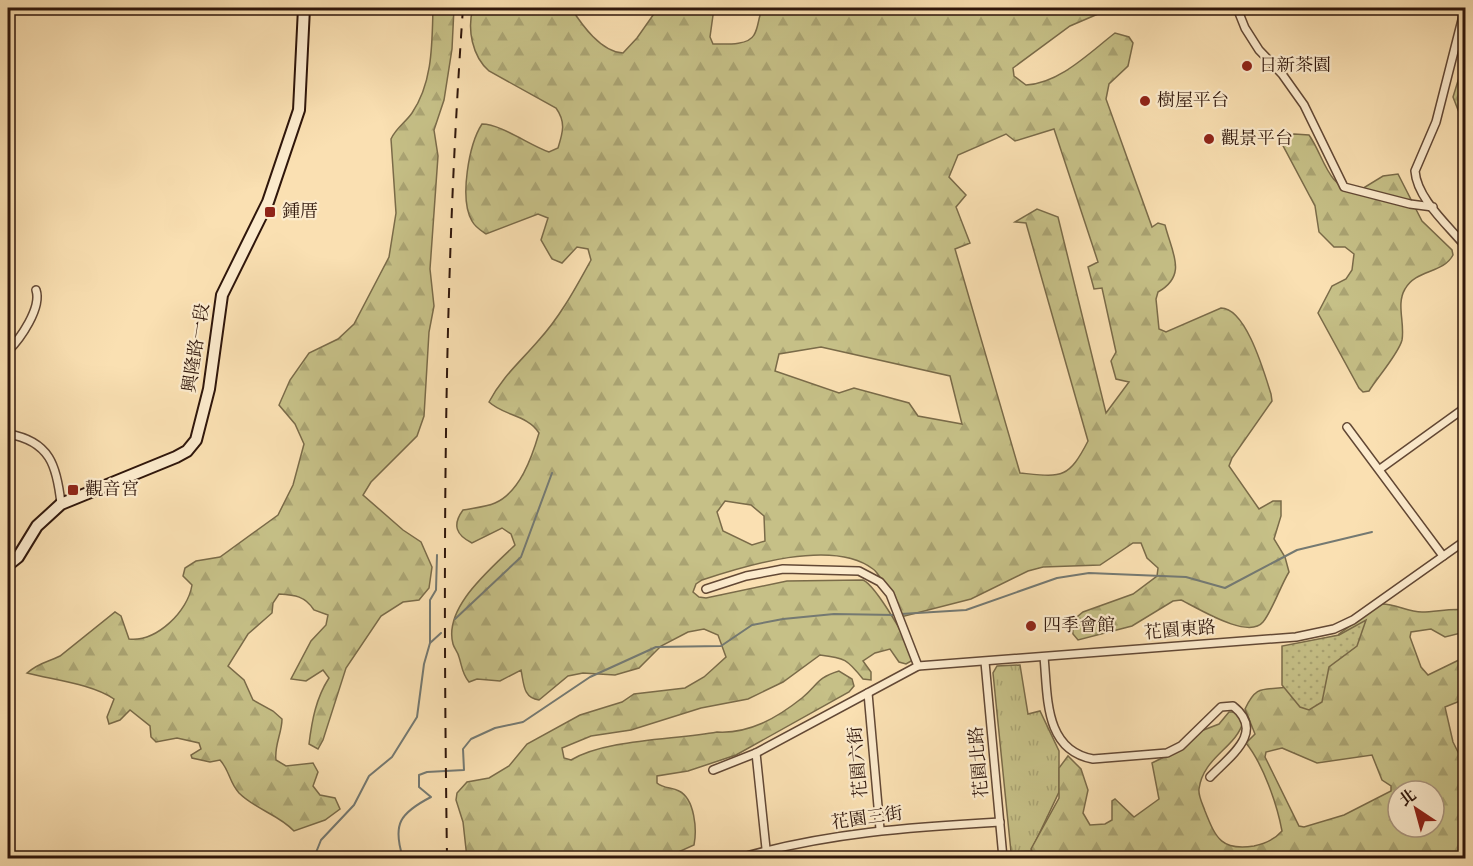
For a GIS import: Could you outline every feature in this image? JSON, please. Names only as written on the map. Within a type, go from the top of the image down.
[{"type":"street","name":"興隆路一段","points":[[8,565],[18,557],[37,526],[61,504],[176,457],[187,451],[196,440],[209,388],[222,295],[268,202],[299,110],[302,88],[304,8]]},
{"type":"street","points":[[1237,8],[1245,28],[1259,50],[1282,74],[1304,105],[1344,187],[1410,204],[1433,207]]},
{"type":"street","points":[[1465,8],[1436,122],[1416,165],[1416,179],[1433,207],[1466,247]]},
{"type":"street","points":[[8,351],[29,322],[38,297],[36,290]]},
{"type":"street","points":[[1380,469],[1466,407]]},
{"type":"street","points":[[1347,427],[1443,556]]},
{"type":"street","points":[[8,434],[32,441],[55,466],[61,504]]},
{"type":"street","name":"花園東路","points":[[713,770],[756,753],[918,666],[1315,635],[1353,620],[1466,540]]},
{"type":"street","points":[[706,589],[746,576],[783,569],[859,571],[880,582],[896,605],[918,666]]},
{"type":"street","points":[[1044,657],[1052,725],[1064,745],[1082,757],[1093,759],[1167,753],[1180,746],[1221,707],[1233,706],[1246,717],[1248,724],[1245,737],[1210,777]]},
{"type":"street","name":"花園北路","points":[[985,662],[1003,858]]},
{"type":"street","name":"花園六街","points":[[868,693],[880,829]]},
{"type":"street","points":[[756,753],[766,855]]},
{"type":"street","name":"花園三街","points":[[740,858],[766,855],[880,829],[1000,822]]},
{"type":"street","points":[[989,858],[1003,858]]},
{"type":"green space","points":[[433,8],[454,8],[452,49],[444,100],[434,130],[438,156],[430,269],[434,306],[429,332],[424,416],[417,436],[371,482],[363,495],[403,530],[421,542],[432,567],[429,588],[419,600],[403,602],[381,616],[346,668],[318,749],[309,744],[310,735],[318,701],[329,678],[323,670],[306,681],[291,679],[311,641],[326,625],[328,615],[314,610],[299,597],[279,594],[273,603],[272,613],[248,634],[228,666],[244,680],[253,700],[282,719],[276,760],[286,766],[313,763],[318,772],[313,786],[320,795],[335,798],[340,809],[325,820],[294,831],[239,793],[220,760],[210,762],[192,758],[191,755],[201,749],[199,743],[177,738],[156,742],[151,737],[150,726],[130,710],[120,720],[109,724],[107,717],[114,699],[84,686],[27,673],[60,656],[115,612],[121,616],[129,639],[140,639],[160,630],[178,614],[189,595],[192,585],[183,576],[185,568],[196,561],[220,557],[278,515],[293,485],[304,444],[295,424],[279,405],[290,380],[309,353],[338,339],[354,324],[389,257],[396,213],[391,139],[412,113],[424,88],[430,62]]},
{"type":"green space","points":[[473,8],[571,8],[586,29],[600,43],[623,53],[637,38],[658,8],[714,8],[710,37],[713,44],[735,44],[751,39],[756,32],[763,8],[1112,8],[1070,26],[1013,68],[1014,76],[1026,85],[1051,79],[1074,66],[1115,33],[1129,37],[1133,43],[1128,66],[1109,84],[1106,99],[1152,227],[1158,223],[1165,225],[1174,254],[1173,278],[1158,292],[1156,299],[1159,329],[1166,332],[1221,308],[1230,311],[1246,329],[1253,343],[1271,394],[1272,401],[1232,458],[1229,466],[1259,509],[1273,501],[1281,501],[1281,516],[1274,539],[1285,557],[1289,572],[1263,622],[1256,627],[1235,625],[1181,600],[1173,601],[1132,626],[1078,640],[1073,634],[1072,621],[1083,612],[1133,594],[1157,576],[1158,568],[1147,558],[1141,543],[1133,543],[1100,565],[1043,567],[1028,571],[971,599],[901,617],[877,573],[856,560],[812,555],[764,562],[720,574],[696,584],[693,592],[699,597],[706,598],[787,581],[863,580],[869,584],[893,617],[913,660],[906,664],[899,662],[890,649],[875,653],[863,661],[871,672],[871,680],[863,679],[845,661],[820,655],[783,682],[748,699],[701,708],[631,730],[591,736],[562,748],[564,758],[571,760],[586,753],[621,744],[740,730],[762,723],[783,712],[802,698],[821,679],[831,674],[839,671],[852,679],[854,686],[849,692],[736,755],[688,771],[657,776],[657,783],[676,790],[689,801],[695,823],[694,845],[665,858],[467,858],[463,822],[456,800],[457,793],[467,782],[489,778],[509,766],[527,744],[580,715],[622,702],[634,694],[685,688],[704,677],[726,657],[718,635],[704,629],[688,632],[661,646],[639,668],[615,675],[583,673],[568,676],[539,700],[527,693],[521,670],[500,681],[477,679],[469,682],[464,673],[453,644],[452,630],[455,616],[472,589],[515,545],[511,534],[502,528],[472,543],[459,533],[458,520],[463,510],[495,503],[511,491],[529,463],[539,433],[529,423],[489,402],[505,377],[553,322],[591,260],[588,249],[577,247],[562,263],[552,259],[541,240],[548,218],[538,214],[486,234],[472,221],[466,199],[467,172],[473,144],[482,124],[498,127],[549,152],[558,148],[563,127],[556,108],[489,71],[483,65],[472,42]],"holes":[[[1054,129],[1098,262],[1088,267],[1094,289],[1102,288],[1116,352],[1111,361],[1116,379],[1129,382],[1106,413],[1058,217],[1037,209],[1015,222],[1026,223],[1088,441],[1069,469],[1062,473],[1045,475],[1020,473],[955,249],[970,243],[956,207],[966,195],[949,177],[958,155],[1006,134],[1015,141]],[[821,347],[950,376],[962,424],[918,416],[909,403],[854,388],[839,393],[775,371],[779,354]],[[725,501],[751,505],[764,516],[765,541],[752,545],[723,531],[717,512]]]},
{"type":"green space","points":[[1465,58],[1466,128],[1453,97]]},
{"type":"green space","points":[[1294,134],[1309,135],[1327,170],[1339,184],[1347,189],[1357,192],[1383,176],[1398,174],[1422,221],[1452,250],[1453,255],[1443,266],[1416,278],[1405,289],[1401,301],[1402,340],[1369,391],[1363,392],[1359,388],[1318,313],[1332,286],[1346,279],[1352,270],[1354,254],[1345,247],[1334,247],[1319,232],[1315,206],[1280,140]]},
{"type":"green space","points":[[1380,604],[1417,612],[1465,610],[1465,632],[1445,637],[1431,629],[1411,632],[1410,637],[1421,667],[1428,675],[1465,657],[1465,699],[1445,707],[1453,742],[1465,766],[1465,858],[1052,858],[1033,853],[1031,849],[1059,798],[1059,768],[1068,756],[1081,769],[1088,790],[1083,813],[1090,825],[1105,824],[1112,820],[1112,801],[1115,799],[1134,817],[1159,799],[1152,763],[1176,751],[1201,731],[1219,724],[1229,712],[1237,712],[1243,722],[1234,739],[1213,761],[1202,778],[1199,792],[1202,803],[1217,836],[1227,845],[1254,846],[1276,836],[1282,831],[1280,820],[1264,773],[1246,743],[1255,734],[1245,709],[1253,695],[1262,690],[1292,686],[1321,674],[1339,634]],"holes":[[[1282,748],[1317,763],[1372,755],[1382,780],[1386,783],[1386,779],[1446,779],[1446,839],[1386,839],[1386,794],[1344,815],[1304,827],[1299,826],[1265,757],[1266,752]]]},
{"type":"green space","points":[[1366,620],[1357,646],[1329,667],[1322,702],[1309,710],[1300,707],[1282,685],[1282,646],[1339,635]]},
{"type":"green space","points":[[1020,665],[1028,714],[1040,711],[1059,751],[1059,792],[1031,851],[1011,852],[993,673],[997,666]]},
{"type":"waterway","points":[[455,619],[521,557],[552,473]]},
{"type":"waterway","points":[[901,614],[966,610],[1057,578],[1089,573],[1186,577],[1225,588],[1297,550],[1372,532]]},
{"type":"waterway","points":[[430,643],[430,600],[436,590],[437,555]]},
{"type":"waterway","points":[[403,858],[398,836],[401,821],[412,808],[431,797],[419,787],[419,775],[427,772],[464,770],[463,749],[471,739],[495,728],[523,722],[590,677],[656,647],[721,646],[752,625],[783,619],[834,614],[895,615]]},
{"type":"waterway","points":[[318,858],[315,855],[321,840],[354,805],[369,776],[392,757],[417,717],[424,664],[430,643],[441,633]]},
{"type":"railway","points":[[447,858],[445,539],[448,326],[456,114],[463,8]]},
{"type":"place","name":"日新茶園","points":[[1247,66]]},
{"type":"place","name":"樹屋平台","points":[[1145,101]]},
{"type":"place","name":"觀景平台","points":[[1209,139]]},
{"type":"place","name":"鍾厝","points":[[270,212]]},
{"type":"place","name":"觀音宮","points":[[73,490]]},
{"type":"place","name":"四季會館","points":[[1031,626]]}]
